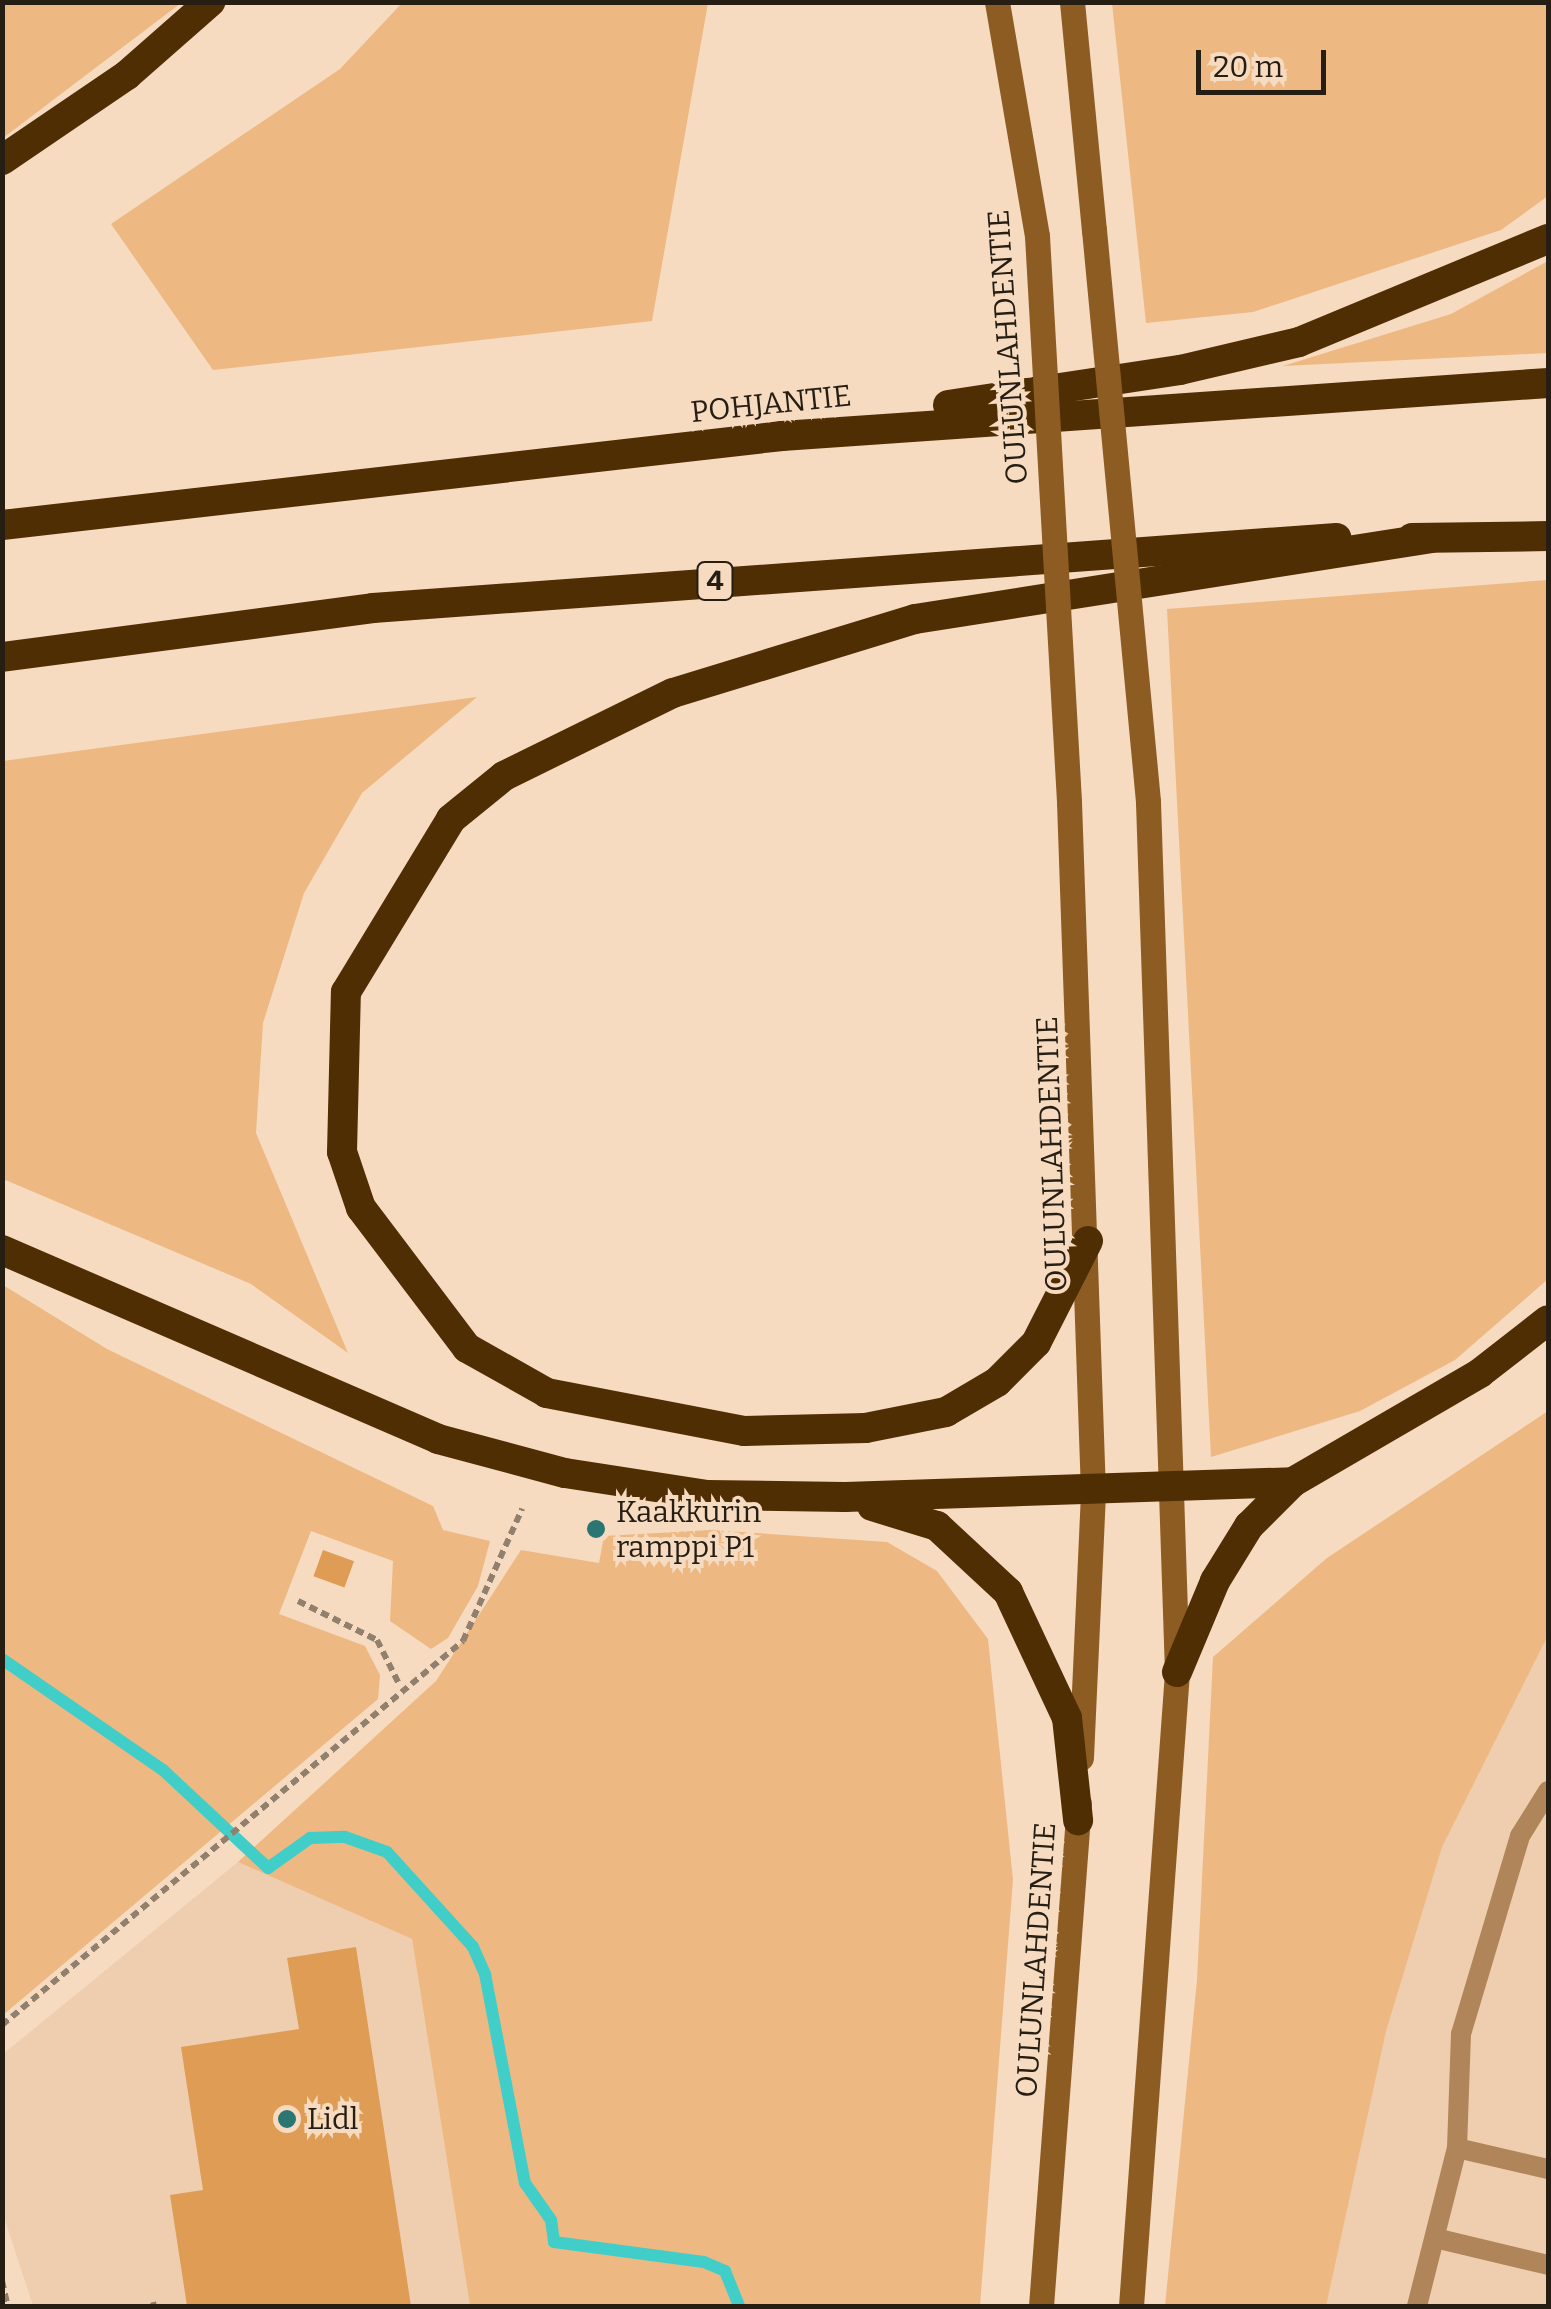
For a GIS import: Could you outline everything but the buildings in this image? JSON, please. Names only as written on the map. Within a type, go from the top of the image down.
[{"type":"highway","points":[[2,160],[127,76],[210,2]]},
{"type":"highway","points":[[782,436],[1299,342],[1548,238]]},
{"type":"highway","name":"POHJANTIE","points":[[2,525],[782,436],[1548,382]]},
{"type":"highway","name":"4","points":[[2,657],[373,608],[1246,538],[1548,536]]},
{"type":"highway","points":[[1088,1242],[1036,1343],[996,1382],[946,1412],[866,1428],[744,1431],[546,1394],[466,1348],[361,1208],[342,1152],[346,992],[450,819],[504,776],[674,692],[914,619],[1430,538]]},
{"type":"highway","points":[[2,1250],[438,1439],[564,1473],[707,1495],[845,1498],[1176,1491],[1293,1482]]},
{"type":"highway","points":[[1176,1672],[1215,1581],[1248,1526],[1293,1482],[1480,1373],[1548,1320]]},
{"type":"highway","points":[[845,1498],[937,1526],[1008,1592],[1067,1718],[1078,1820]]},
{"type":"main road","name":"OULUNLAHDENTIE","points":[[997,2],[1037,236],[1069,802],[1088,1242],[1093,1493],[1078,1820],[1041,2306]]},
{"type":"main road","points":[[1072,2],[1148,801],[1176,1491],[1176,1672],[1132,2306]]},
{"type":"lane","points":[[1417,2306],[1457,2148],[1461,2034],[1520,1836],[1548,1791]]},
{"type":"lane","points":[[1457,2148],[1548,2169]]},
{"type":"lane","points":[[1435,2238],[1548,2265]]},
{"type":"path","points":[[2,2026],[222,1846],[400,1686],[463,1641],[522,1509]]},
{"type":"path","points":[[298,1601],[377,1640],[400,1686]]},
{"type":"path","points":[[2,2281],[8,2306]]},
{"type":"shaded area","points":[[3,2],[181,2],[181,3],[3,138]]},
{"type":"shaded area","points":[[402,3],[708,3],[652,321],[213,370],[111,224],[340,69]]},
{"type":"shaded area","points":[[1112,3],[1548,3],[1548,196],[1501,230],[1253,312],[1146,323]]},
{"type":"shaded area","points":[[1548,261],[1548,353],[1283,366],[1451,314]]},
{"type":"shaded area","points":[[1548,580],[1548,1279],[1455,1360],[1360,1411],[1211,1457],[1167,609]]},
{"type":"shaded area","points":[[477,697],[362,793],[304,893],[263,1023],[256,1133],[348,1353],[251,1284],[3,1179],[3,761]]},
{"type":"shaded area","points":[[3,1285],[107,1349],[433,1506],[443,1530],[490,1541],[478,1586],[448,1638],[431,1649],[390,1621],[393,1561],[311,1531],[279,1614],[365,1646],[380,1675],[378,1699],[3,2015]]},
{"type":"shaded area","points":[[1548,1411],[1548,1635],[1442,1847],[1386,2031],[1326,2306],[1165,2306],[1197,1980],[1213,1657],[1327,1558]]},
{"type":"shaded area","points":[[711,1530],[887,1542],[937,1571],[988,1639],[1013,1880],[980,2306],[470,2306],[412,1939],[238,1862],[436,1681],[521,1550],[599,1563],[604,1536]]},
{"type":"shaded area","points":[[1548,1619],[1548,2306],[1316,2306],[1377,2029],[1437,1845]]},
{"type":"shaded area","points":[[238,1862],[412,1939],[470,2306],[33,2306],[3,2214],[3,2054]]},
{"type":"waterway","points":[[2,1659],[163,1770],[268,1868],[310,1838],[345,1837],[387,1852],[473,1947],[485,1974],[525,2183],[551,2220],[554,2242],[704,2262],[725,2271],[739,2306]]},
{"type":"place","name":"Kaakkurin ramppi P1","points":[[596,1529]]},
{"type":"place","name":"Lidl","points":[[287,2119]]}]
